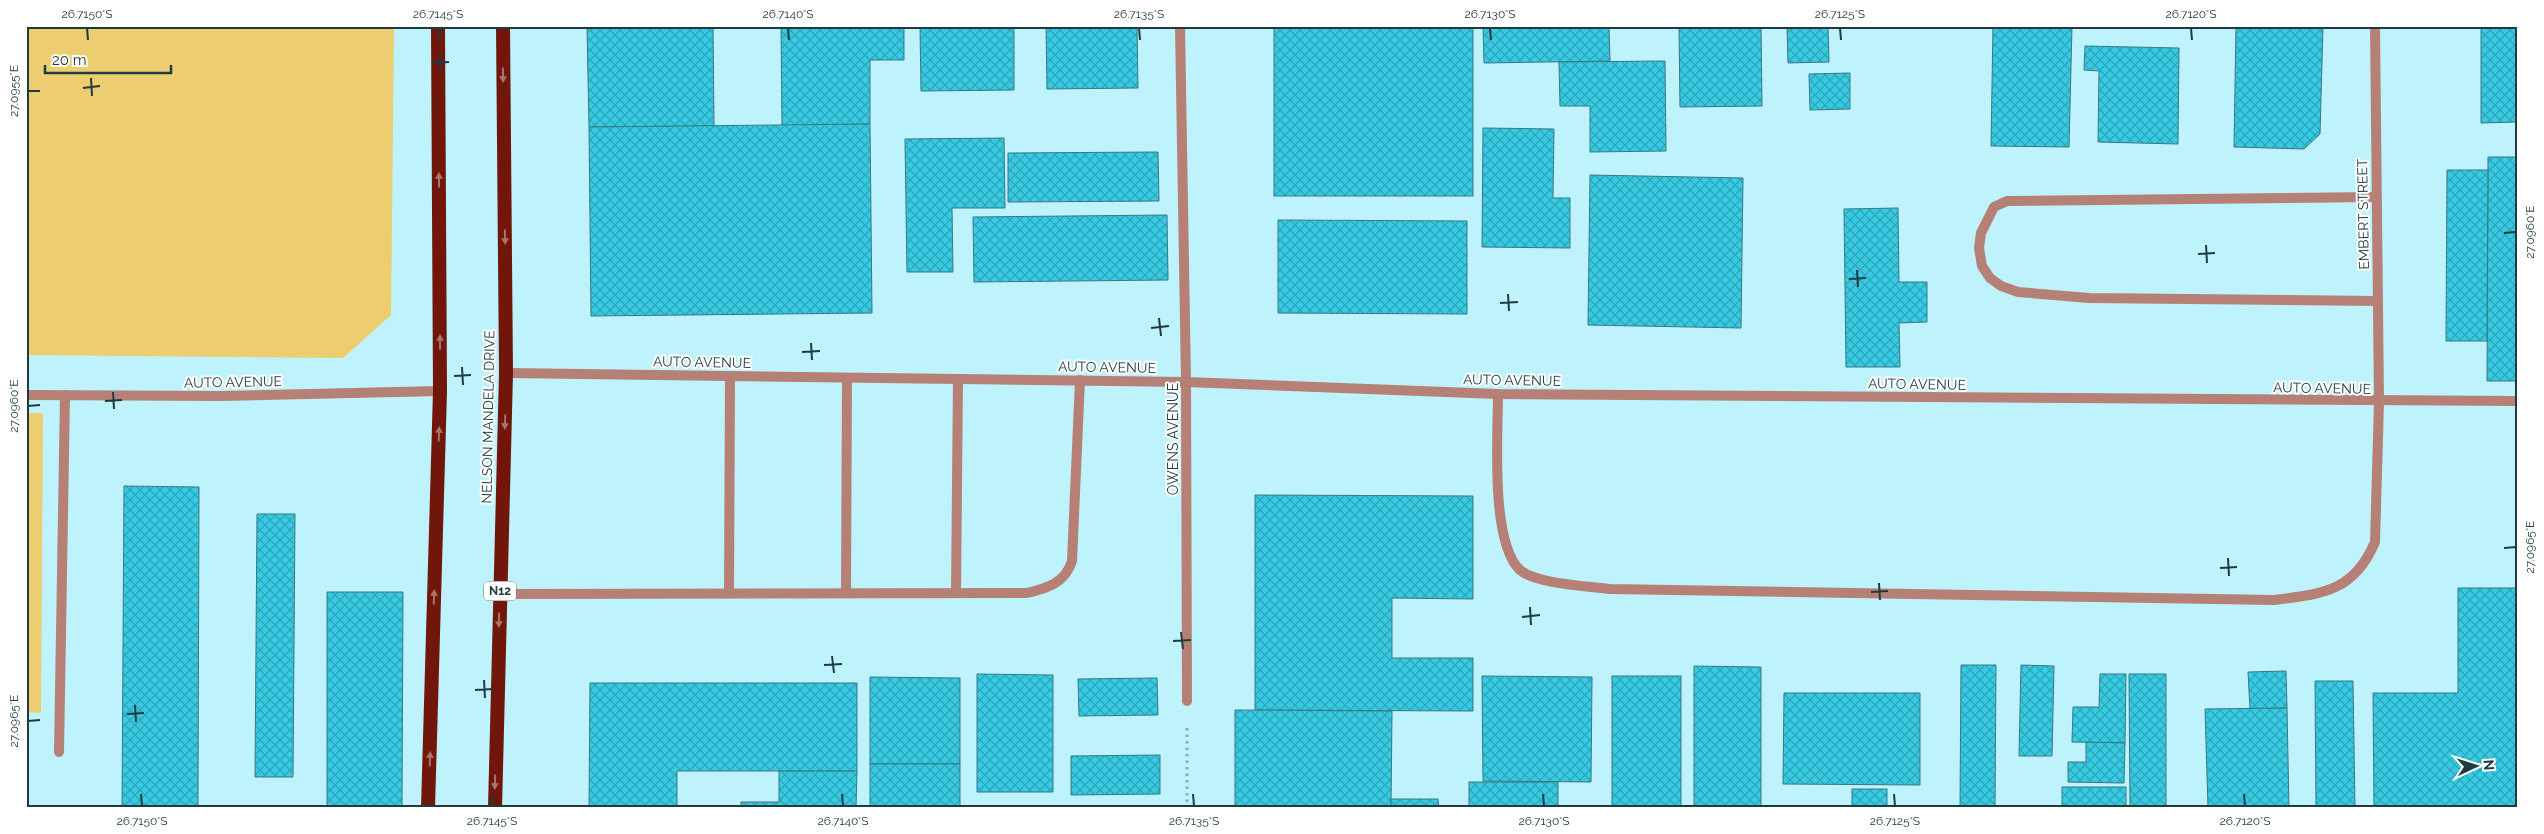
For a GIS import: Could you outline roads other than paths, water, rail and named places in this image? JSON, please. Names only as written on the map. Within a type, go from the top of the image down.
[{"type":"highway","points":[[428,808],[440,391],[438,26]]},
{"type":"highway","name":"NELSON MANDELA DRIVE","points":[[495,808],[506,373],[502,26]]},
{"type":"street","name":"OWENS AVENUE","points":[[1180,26],[1186,382],[1187,701]]},
{"type":"street","name":"EMBERT STREET","points":[[1498,394],[1498,496],[1503,535],[1510,554],[1520,570],[1544,580],[1610,589],[2274,600],[2321,594],[2341,586],[2368,559],[2375,542],[2379,402],[2375,26]]},
{"type":"street","points":[[2376,197],[2007,201],[1994,207],[1981,233],[1979,248],[1982,266],[1990,278],[2001,286],[2018,292],[2089,298],[2378,301]]},
{"type":"street","name":"AUTO AVENUE","points":[[506,373],[1186,382],[1498,394],[2379,402],[2518,401]]},
{"type":"street","points":[[729,593],[730,376]]},
{"type":"street","points":[[846,593],[847,378]]},
{"type":"street","points":[[956,593],[958,379]]},
{"type":"street","points":[[500,594],[1027,593],[1046,589],[1061,580],[1068,572],[1072,561],[1080,380]]},
{"type":"street","name":"AUTO AVENUE","points":[[26,395],[221,396],[440,391]]},
{"type":"street","points":[[60,752],[65,395]]}]
